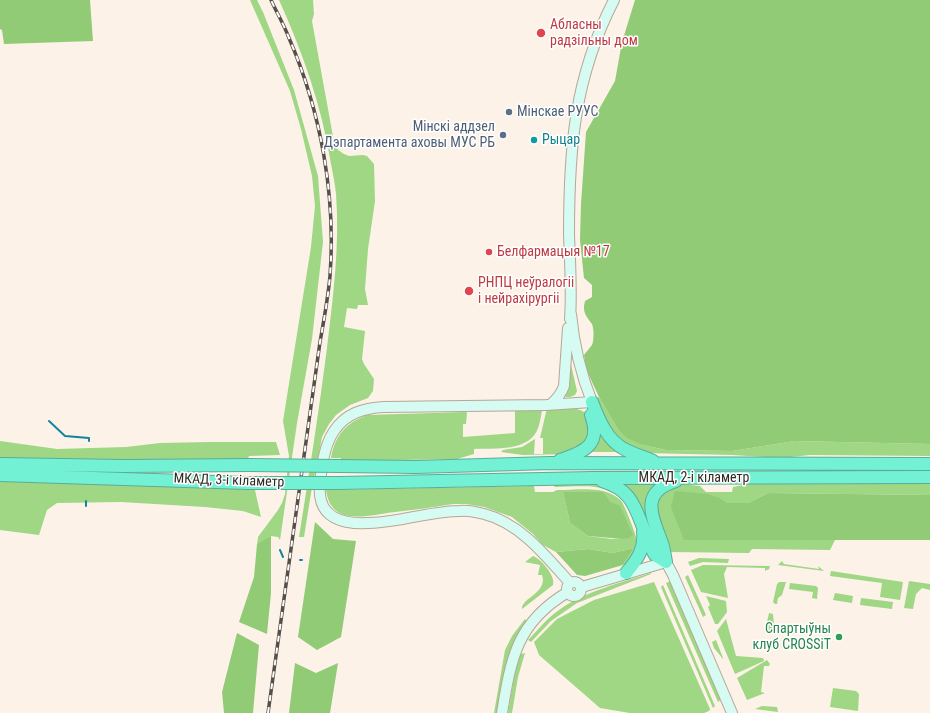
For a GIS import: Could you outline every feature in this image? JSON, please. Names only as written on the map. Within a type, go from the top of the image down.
[{"type":"highway","points":[[588,403],[607,434],[619,446],[625,450],[659,463]]},
{"type":"highway","points":[[550,463],[578,454],[585,450],[592,441],[595,429],[588,403]]},
{"type":"highway","name":"МКАД, 2-і кіламетр","points":[[458,466],[550,463],[930,464]]},
{"type":"highway","name":"МКАД, 3-і кіламетр","points":[[0,464],[124,466],[458,466]]},
{"type":"highway","name":"МКАД, 3-і кіламетр","points":[[0,476],[247,483],[339,483],[459,480]]},
{"type":"highway","points":[[593,478],[614,485],[625,492],[635,506],[642,527],[655,555],[666,562]]},
{"type":"highway","name":"МКАД, 2-і кіламетр","points":[[459,480],[593,478],[930,478]]},
{"type":"highway","points":[[666,562],[662,545],[652,518],[650,509],[651,503],[655,493],[663,486],[677,481],[696,478]]},
{"type":"highway","points":[[626,573],[636,560],[643,545],[642,527]]},
{"type":"main road","points":[[614,0],[602,24],[590,54],[574,125],[570,189],[570,316],[574,346],[588,403],[384,406],[364,409],[346,418],[338,425],[329,440],[324,457],[320,491],[322,502],[331,514],[340,521],[352,524],[375,523],[460,511],[484,514],[499,520],[526,537],[545,554],[569,588],[572,595],[576,596],[581,591],[582,587],[666,562],[673,575],[732,713]]},
{"type":"main road","points":[[551,404],[557,399],[564,386],[567,336],[570,316]]},
{"type":"main road","points":[[502,713],[510,666],[519,641],[544,609],[569,588]]},
{"type":"green space","points":[[0,0],[90,0],[93,41],[4,44],[2,30],[0,29]]},
{"type":"green space","points":[[250,0],[257,0],[263,12],[294,90],[318,176],[323,242],[312,339],[297,423],[280,540],[278,537],[271,536],[257,546],[258,537],[278,510],[285,494],[289,456],[283,421],[311,247],[315,206],[312,176],[290,91]]},
{"type":"green space","points":[[279,0],[313,0],[314,14],[312,21],[334,142],[338,150],[344,154],[349,156],[367,156],[374,164],[375,201],[368,249],[365,289],[368,305],[358,305],[357,309],[347,308],[344,327],[365,331],[362,359],[374,379],[373,391],[368,398],[350,405],[336,415],[322,437],[304,537],[299,537],[324,372],[335,271],[337,213],[334,179],[317,101],[304,60]]},
{"type":"green space","points":[[635,0],[930,0],[930,444],[795,441],[732,451],[666,450],[643,445],[627,438],[617,428],[599,397],[586,369],[584,355],[592,345],[593,331],[592,324],[586,316],[584,308],[585,301],[592,297],[592,285],[584,278],[580,240],[581,204],[586,132],[615,81],[622,42]]},
{"type":"green space","points":[[570,360],[577,391],[575,395],[566,397],[564,395]]},
{"type":"green space","points":[[599,397],[617,428],[643,445],[666,450],[732,451],[795,441],[930,444],[930,456],[810,455],[781,458],[732,455],[644,453],[620,442],[592,400]]},
{"type":"green space","points":[[547,408],[568,408],[583,411],[586,414],[590,424],[591,435],[572,454],[523,455],[501,452],[503,450],[522,447],[535,439],[534,454],[543,454],[543,438],[540,438]]},
{"type":"green space","points":[[515,410],[542,410],[539,426],[534,436],[520,445],[501,448],[474,449],[474,454],[457,459],[340,461],[341,458],[331,458],[335,443],[347,426],[367,415],[466,412],[466,424],[463,424],[463,437],[515,433]]},
{"type":"green space","points":[[598,429],[619,452],[588,452]]},
{"type":"green space","points":[[0,441],[57,449],[126,447],[160,443],[276,442],[280,455],[249,456],[247,461],[0,459]]},
{"type":"green space","points":[[0,480],[185,486],[255,490],[261,517],[243,511],[205,507],[121,502],[57,503],[47,510],[39,535],[0,530]]},
{"type":"green space","points":[[847,481],[930,481],[930,495],[768,493],[748,503],[726,503],[720,498],[684,540],[835,540],[830,550],[752,549],[749,553],[670,552],[654,501],[663,489],[682,484],[700,486],[706,492],[732,492],[733,487],[748,484],[816,484]]},
{"type":"green space","points":[[599,483],[628,497],[641,533],[639,538],[628,506],[622,498],[614,492],[585,486],[555,487],[552,484]]},
{"type":"green space","points":[[658,483],[651,492],[657,544],[636,498],[622,485]]},
{"type":"green space","points":[[534,486],[535,492],[553,492],[557,490],[577,489],[604,491],[618,498],[622,502],[633,528],[637,545],[633,555],[623,565],[634,548],[613,553],[588,549],[556,552],[543,545],[533,534],[512,517],[484,507],[466,504],[453,504],[374,515],[353,516],[343,514],[335,510],[329,502],[326,490]],"holes":[[[563,492],[603,493],[611,502],[629,538],[612,539],[588,536],[570,523]]]},
{"type":"green space","points":[[675,491],[708,494],[720,498],[727,503],[748,503],[768,493],[930,495],[930,540],[684,540],[671,507]]},
{"type":"green space","points":[[563,492],[603,492],[611,502],[620,506],[633,535],[629,538],[623,539],[588,536],[570,523]]},
{"type":"green space","points":[[315,522],[333,539],[356,541],[341,637],[317,650],[298,637]]},
{"type":"green space","points":[[271,536],[271,593],[267,634],[239,622],[254,577],[257,544]]},
{"type":"green space","points":[[634,548],[623,565],[585,576],[577,575],[556,552],[588,549],[613,553]]},
{"type":"green space","points":[[533,556],[547,568],[552,577],[553,585],[522,609],[523,605],[538,591],[543,581],[542,575],[538,575],[540,565],[525,562]]},
{"type":"green space","points":[[699,558],[729,559],[728,563],[703,562],[690,566],[688,562]]},
{"type":"green space","points":[[782,561],[784,564],[819,569],[818,566],[824,571],[778,565]]},
{"type":"green space","points":[[703,565],[770,566],[769,569],[765,571],[765,568],[727,567],[724,574],[728,598],[701,592],[691,570]]},
{"type":"green space","points":[[831,571],[903,582],[900,600],[880,597],[882,583],[830,576]]},
{"type":"green space","points":[[651,573],[577,603],[551,621],[531,642],[528,640],[550,617],[569,603],[604,588]]},
{"type":"green space","points":[[688,575],[706,615],[703,617],[685,577]]},
{"type":"green space","points":[[671,581],[722,699],[718,702],[666,583]]},
{"type":"green space","points":[[909,581],[930,584],[930,590],[922,588],[916,594],[913,609],[904,608]]},
{"type":"green space","points":[[654,582],[710,709],[709,711],[704,713],[630,713],[600,708],[539,655],[534,642],[557,619],[594,600]]},
{"type":"green space","points":[[779,582],[786,582],[782,595],[778,598],[777,604],[775,604],[773,602],[777,584]]},
{"type":"green space","points":[[790,583],[816,586],[818,588],[817,599],[812,598],[813,592],[789,589]]},
{"type":"green space","points":[[663,585],[715,706],[713,708],[661,587]]},
{"type":"green space","points":[[835,593],[853,596],[852,603],[833,600]]},
{"type":"green space","points":[[706,596],[726,601],[727,612],[718,624],[715,624],[708,607],[710,605]]},
{"type":"green space","points":[[861,598],[893,602],[892,609],[860,605]]},
{"type":"green space","points":[[769,613],[773,614],[773,631],[768,630],[766,626]]},
{"type":"green space","points":[[525,619],[527,622],[511,649],[498,713],[494,713],[505,650],[512,636]]},
{"type":"green space","points":[[726,619],[736,656],[763,658],[764,661],[735,674],[717,631]]},
{"type":"green space","points":[[237,633],[259,645],[253,713],[224,713],[222,692]]},
{"type":"green space","points":[[716,640],[723,659],[714,648],[712,642]]},
{"type":"green space","points":[[525,653],[518,677],[512,713],[508,713],[519,657],[521,654]]},
{"type":"green space","points":[[767,660],[770,664],[769,666],[764,666],[761,692],[765,693],[747,700],[737,678]]},
{"type":"green space","points":[[295,663],[316,673],[338,663],[330,713],[289,713]]},
{"type":"green space","points":[[833,688],[856,691],[859,694],[858,711],[830,707]]},
{"type":"green space","points":[[762,706],[777,707],[778,712],[755,709]]},
{"type":"waterway","points":[[49,421],[65,436],[89,438],[89,441]]},
{"type":"waterway","points":[[86,501],[86,506]]},
{"type":"waterway","points":[[280,550],[283,557]]},
{"type":"railway","points":[[268,713],[328,292],[331,246],[331,215],[328,185],[318,125],[300,66],[287,33],[271,0]]},
{"type":"place","name":"Абласны радзільны дом","points":[[541,33]]},
{"type":"place","name":"Мінскае РУУС","points":[[509,112]]},
{"type":"place","name":"Мінскі аддзел Дэпартамента аховы МУС РБ","points":[[503,135]]},
{"type":"place","name":"Рыцар","points":[[534,140]]},
{"type":"place","name":"Белфармацыя №17","points":[[489,252]]},
{"type":"place","name":"РНПЦ неўралогіі і нейрахірургіі","points":[[469,291]]},
{"type":"place","name":"Спартыўны клуб CROSSiT","points":[[839,637]]}]
